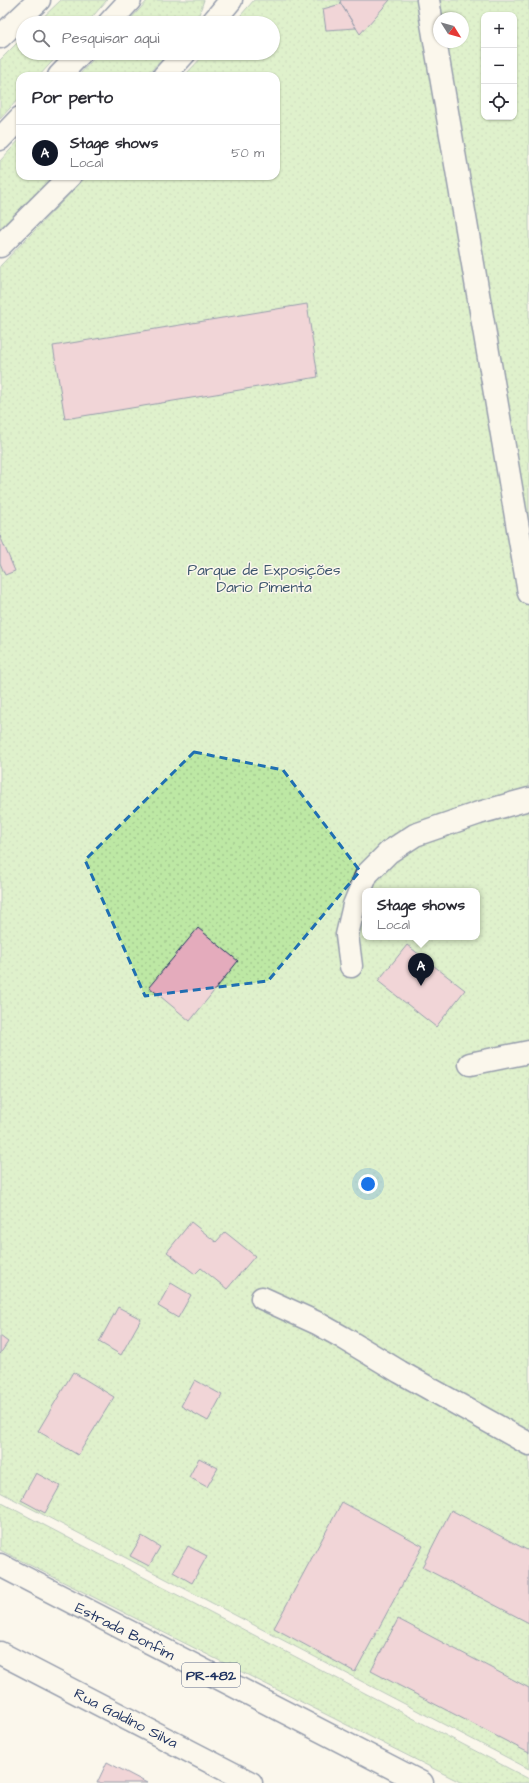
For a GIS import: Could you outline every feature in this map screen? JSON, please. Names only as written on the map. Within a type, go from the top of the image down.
[{"type":"main road","points":[[22,16],[39,0]]},
{"type":"main road","points":[[115,16],[130,0]]},
{"type":"main road","points":[[218,16],[231,0]]},
{"type":"main road","points":[[428,0],[529,593]]},
{"type":"main road","points":[[0,37],[16,22]]},
{"type":"main road","points":[[63,72],[74,60]]},
{"type":"main road","points":[[168,72],[179,60]]},
{"type":"main road","points":[[0,139],[16,122]]},
{"type":"main road","points":[[0,246],[66,180]]},
{"type":"main road","points":[[351,966],[347,935],[354,905],[367,874],[389,852],[415,835],[479,813],[529,799]]},
{"type":"main road","points":[[470,1064],[529,1052]]},
{"type":"main road","points":[[262,1298],[336,1334],[400,1372],[529,1444]]},
{"type":"main road","name":"Estrada Bonfim","points":[[0,1565],[422,1783]]},
{"type":"main road","name":"Rua Galdino Silva","points":[[0,1653],[252,1783]]},
{"type":"highlighted area","points":[[194,752],[283,770],[360,871],[268,981],[145,996],[85,860]]},
{"type":"green space","points":[[61,0],[107,0],[93,16],[44,16]]},
{"type":"green space","points":[[148,0],[204,0],[198,16],[133,16]]},
{"type":"green space","name":"Parque de Exposições Dario Pimenta","points":[[254,0],[529,0],[529,1769],[0,1492],[0,266],[83,180],[280,180],[280,72],[188,72],[199,60],[280,60],[280,16],[240,16]]},
{"type":"green space","points":[[16,44],[16,60],[54,60],[43,72],[16,72],[16,101],[0,119],[0,60]]},
{"type":"green space","points":[[93,60],[161,60],[150,72],[82,72]]},
{"type":"green space","points":[[16,143],[16,180],[49,180],[0,229],[0,161]]},
{"type":"green space","points":[[0,1502],[529,1779],[529,1783],[462,1783],[0,1550]]},
{"type":"building","points":[[340,0],[390,0],[360,34]]},
{"type":"building","points":[[341,4],[356,28],[326,30],[323,9]]},
{"type":"building","points":[[307,304],[318,377],[65,419],[53,346]]},
{"type":"building","points":[[0,536],[15,571],[5,575],[0,563]]},
{"type":"building","points":[[198,928],[238,961],[190,1021],[149,987]]},
{"type":"building","points":[[407,945],[465,990],[436,1027],[378,981]]},
{"type":"building","points":[[191,1222],[216,1242],[225,1232],[255,1256],[227,1289],[201,1268],[195,1274],[167,1252]]},
{"type":"building","points":[[171,1283],[191,1295],[178,1318],[158,1306]]},
{"type":"building","points":[[118,1307],[141,1319],[121,1355],[99,1342]]},
{"type":"building","points":[[0,1336],[8,1342],[0,1354]]},
{"type":"building","points":[[73,1372],[114,1397],[78,1455],[38,1431]]},
{"type":"building","points":[[195,1380],[222,1395],[208,1421],[181,1406]]},
{"type":"building","points":[[199,1458],[218,1468],[207,1487],[189,1477]]},
{"type":"building","points":[[36,1473],[60,1486],[45,1513],[21,1500]]},
{"type":"building","points":[[342,1502],[423,1546],[355,1672],[274,1628]]},
{"type":"building","points":[[451,1510],[529,1551],[529,1623],[422,1567]]},
{"type":"building","points":[[142,1536],[160,1547],[149,1566],[130,1556]]},
{"type":"building","points":[[188,1546],[207,1556],[192,1583],[173,1572]]},
{"type":"building","points":[[398,1619],[529,1688],[529,1753],[371,1671]]},
{"type":"building","points":[[107,1762],[147,1783],[97,1783]]},
{"type":"place","name":"Stage shows","points":[[421,986]]}]
